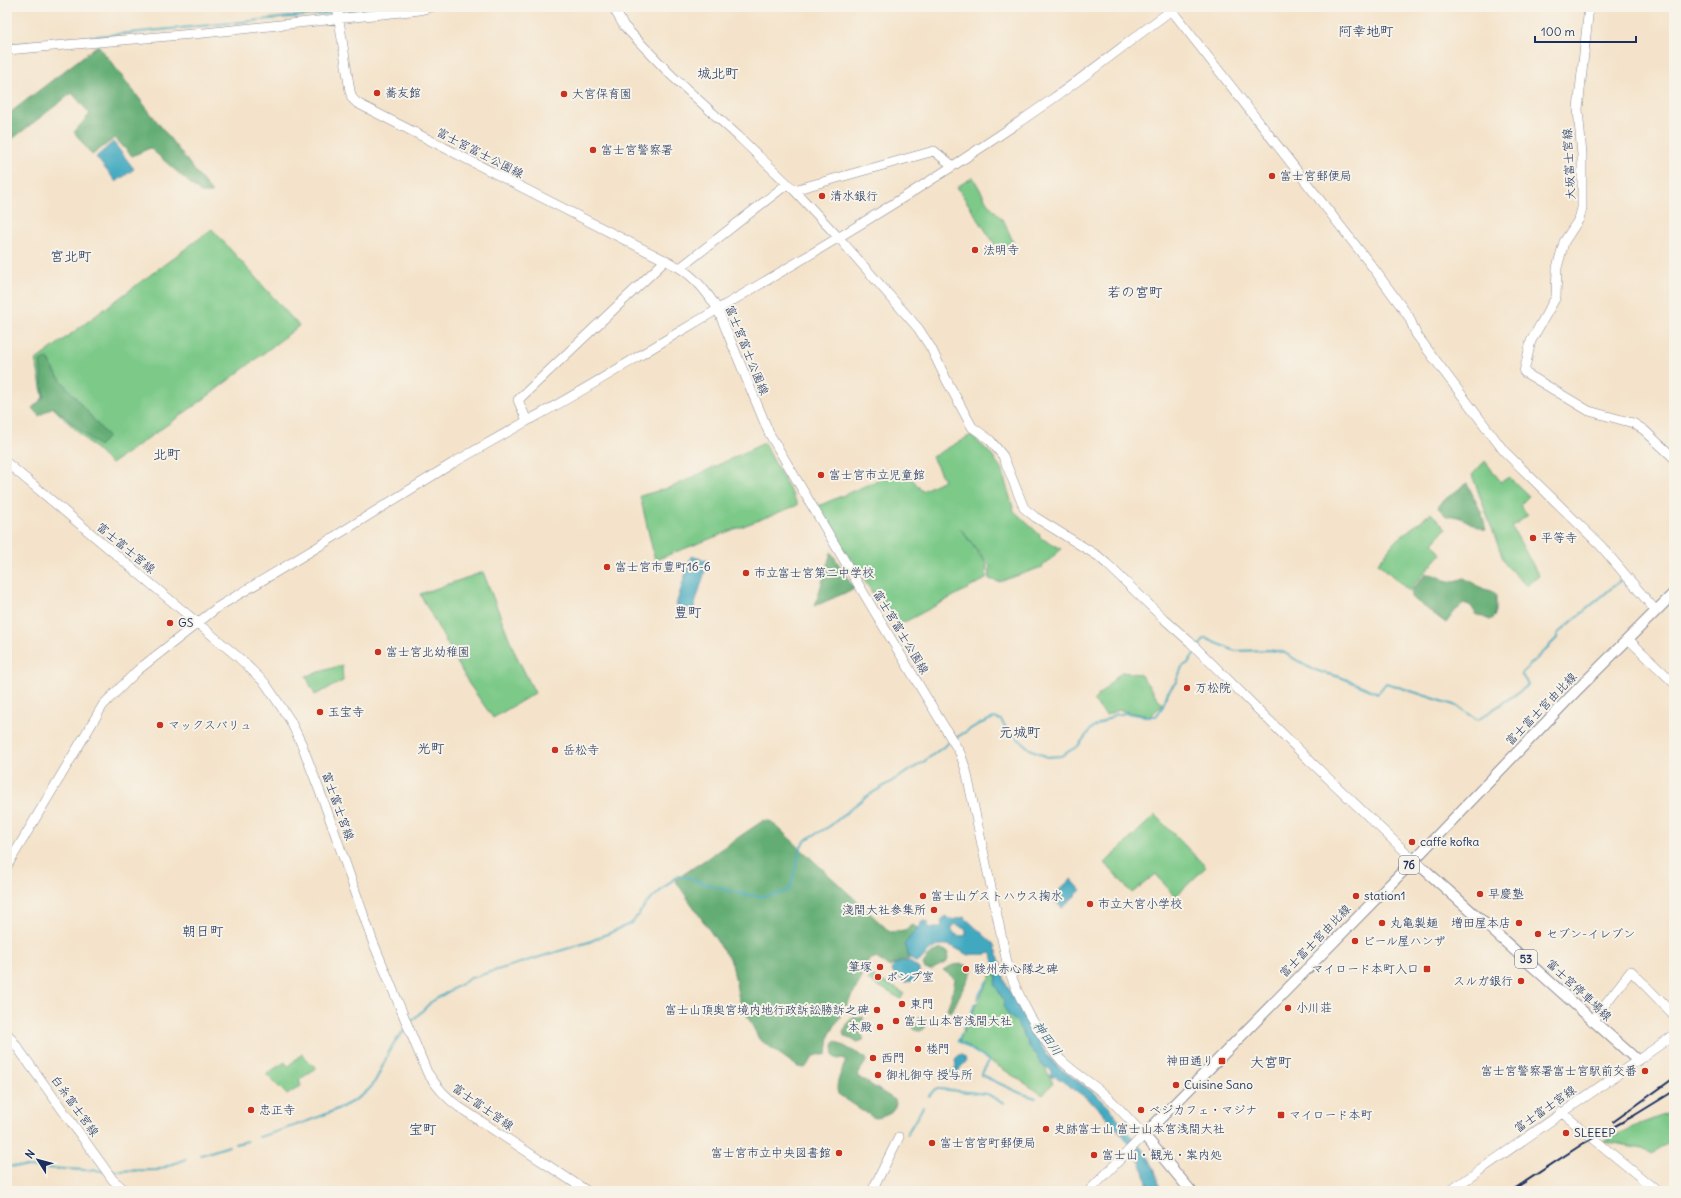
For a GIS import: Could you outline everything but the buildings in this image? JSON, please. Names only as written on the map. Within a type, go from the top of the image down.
[{"type":"main road","name":"富士富士宮由比線","points":[[1141,1138],[1674,593]]},
{"type":"main road","name":"富士宮停車場線","points":[[1414,860],[1637,1060]]},
{"type":"main road","points":[[1141,1138],[1191,1191]]},
{"type":"street","name":"富士宮富士公園線","points":[[337,7],[350,91],[352,98],[357,103],[666,260],[692,276],[704,288],[718,310],[769,432],[960,753],[966,770],[1008,967],[1014,982],[1041,1034],[1051,1048],[1062,1061],[1105,1095],[1141,1138]]},
{"type":"street","points":[[7,50],[204,32],[420,10],[432,7]]},
{"type":"street","points":[[613,7],[624,26],[670,75],[738,136],[791,187],[839,238],[918,328],[931,348],[972,427],[990,440],[1003,456],[1024,508],[1055,530],[1098,556],[1107,564],[1190,642],[1310,761],[1414,860]]},
{"type":"street","name":"大坂富士宮線","points":[[1588,7],[1578,109],[1582,155],[1582,208],[1579,218],[1564,242],[1557,268],[1556,297],[1531,341],[1524,372],[1589,410],[1633,423],[1649,435],[1674,458]]},
{"type":"street","points":[[7,866],[103,705],[138,670],[218,607],[453,463],[567,400],[839,238],[953,166],[1052,99],[1172,8],[1374,269],[1409,317],[1416,334],[1504,451],[1601,546],[1656,611]]},
{"type":"street","points":[[680,268],[791,187],[934,151],[953,166]]},
{"type":"street","points":[[527,421],[518,400],[666,260]]},
{"type":"street","name":"富士富士宮線","points":[[7,463],[251,668],[265,683],[290,720],[314,773],[373,942],[427,1072],[446,1097],[587,1191]]},
{"type":"street","points":[[1628,639],[1674,683]]},
{"type":"street","points":[[1592,1021],[1630,971],[1674,1015]]},
{"type":"street","name":"白糸富士宮線","points":[[7,1033],[110,1175],[126,1191]]},
{"type":"street","name":"富士富士宮線","points":[[1450,1191],[1561,1112],[1674,1035]]},
{"type":"street","points":[[1561,1112],[1657,1191]]},
{"type":"street","points":[[872,1191],[900,1137]]},
{"type":"street","points":[[1089,1191],[1141,1138]]},
{"type":"green space","points":[[98,45],[212,193],[201,193],[150,148],[132,156],[115,138],[92,155],[74,132],[90,114],[72,93],[7,143],[7,115]]},
{"type":"green space","points":[[973,177],[987,202],[1005,223],[1013,242],[999,251],[957,187]]},
{"type":"green space","points":[[212,229],[299,326],[204,399],[111,464],[43,398],[36,360]]},
{"type":"green space","points":[[48,358],[57,375],[108,437],[99,446],[53,407],[39,416],[32,408],[44,397],[40,362]]},
{"type":"green space","points":[[971,435],[989,452],[1001,468],[1014,511],[1040,535],[1039,537],[1061,549],[1042,567],[999,582],[989,579],[990,566],[960,528],[987,565],[986,579],[899,625],[878,601],[816,507],[904,469],[922,491],[944,480],[932,457]]},
{"type":"green space","points":[[764,443],[798,505],[655,560],[640,496],[674,486]]},
{"type":"green space","points":[[1485,461],[1501,482],[1509,477],[1529,496],[1520,505],[1528,515],[1512,527],[1539,576],[1526,586],[1505,564],[1472,475]]},
{"type":"green space","points":[[1467,483],[1482,514],[1486,530],[1462,518],[1446,516],[1438,508],[1440,503]]},
{"type":"green space","points":[[1431,513],[1446,528],[1433,543],[1441,554],[1409,591],[1378,563],[1395,541]]},
{"type":"green space","points":[[831,552],[854,589],[815,606]]},
{"type":"green space","points":[[483,572],[515,653],[535,693],[493,718],[469,684],[420,594]]},
{"type":"green space","points":[[1426,574],[1436,576],[1447,581],[1464,578],[1484,589],[1492,591],[1496,595],[1496,611],[1494,617],[1490,620],[1476,614],[1471,606],[1465,603],[1455,611],[1446,623],[1411,597],[1411,591]]},
{"type":"green space","points":[[342,665],[343,681],[315,695],[306,676]]},
{"type":"green space","points":[[1121,672],[1140,674],[1163,705],[1149,716],[1119,710],[1106,715],[1093,701]]},
{"type":"green space","points":[[1155,815],[1206,867],[1175,897],[1156,874],[1132,893],[1105,863]]},
{"type":"green space","points":[[764,820],[772,822],[890,932],[905,930],[912,925],[917,929],[904,945],[907,949],[909,960],[902,960],[890,967],[876,958],[870,959],[864,966],[863,976],[829,1036],[827,1054],[815,1056],[805,1068],[798,1067],[759,1039],[739,999],[732,963],[675,880]]},
{"type":"green space","points":[[942,949],[949,953],[947,962],[931,970],[925,969],[923,964],[926,959],[933,953]]},
{"type":"green space","points":[[963,964],[973,968],[952,1011],[949,1012],[947,1009],[952,995],[955,979],[943,970],[953,965]]},
{"type":"green space","points":[[993,971],[1053,1083],[1043,1095],[959,1041]]},
{"type":"green space","points":[[871,975],[904,993],[901,999],[868,980]]},
{"type":"green space","points":[[854,1017],[863,1017],[863,1021],[858,1028],[864,1039],[857,1043],[845,1037],[843,1033],[848,1022]]},
{"type":"green space","points":[[916,1017],[922,1017],[926,1021],[926,1027],[922,1031],[916,1031],[912,1027],[912,1021]]},
{"type":"green space","points":[[835,1041],[866,1058],[866,1061],[857,1076],[895,1100],[896,1104],[893,1110],[884,1116],[874,1118],[838,1094],[837,1085],[846,1060],[843,1058],[838,1059],[834,1057],[833,1045]]},
{"type":"green space","points":[[302,1054],[316,1068],[299,1080],[301,1086],[287,1095],[266,1074],[285,1062],[288,1066]]},
{"type":"green space","points":[[1674,1110],[1674,1141],[1659,1148],[1653,1154],[1642,1149],[1603,1142],[1632,1127]]},
{"type":"water","points":[[113,142],[134,169],[116,182],[96,157]]},
{"type":"water","points":[[691,556],[708,561],[693,611],[676,605]]},
{"type":"water","points":[[1071,879],[1081,890],[1062,908],[1051,898]]},
{"type":"water","points":[[945,916],[952,920],[964,917],[996,946],[995,948],[1005,981],[1013,998],[1047,1055],[1057,1066],[1098,1096],[1108,1106],[1149,1158],[1158,1178],[1160,1191],[1149,1191],[1144,1171],[1137,1157],[1125,1138],[1095,1104],[1055,1076],[1053,1078],[1050,1076],[1052,1073],[1050,1069],[1041,1064],[1037,1054],[1030,1048],[1017,1022],[1009,1016],[1003,1006],[1004,1001],[995,985],[997,977],[995,974],[996,971],[991,953],[969,955],[944,945],[931,950],[919,962],[915,962],[909,957],[907,949],[904,945],[922,922],[927,922],[927,926],[930,928],[940,928],[942,925],[941,921]],"holes":[[[954,924],[966,930],[966,935],[956,935],[951,929]]]},
{"type":"water","points":[[903,961],[910,962],[919,969],[919,973],[912,981],[905,982],[891,970],[896,964]]},
{"type":"water","points":[[960,1054],[965,1057],[966,1062],[960,1068],[954,1079],[952,1079],[948,1077],[948,1074],[956,1067],[955,1059]]},
{"type":"waterway","points":[[344,12],[401,7]]},
{"type":"waterway","points":[[7,45],[332,13]]},
{"type":"waterway","points":[[1198,648],[1205,638],[1235,651],[1268,650],[1283,652],[1308,667],[1340,677],[1378,693],[1386,683],[1457,706],[1478,720],[1526,687],[1528,684],[1521,674],[1557,638],[1557,634],[1620,581]]},
{"type":"waterway","points":[[954,739],[977,725],[994,718],[1001,720],[1006,728],[1030,749],[1047,757],[1061,756],[1078,746],[1092,728],[1114,715],[1126,713],[1156,716],[1162,708],[1168,692],[1176,682],[1182,667],[1188,663],[1196,651]]},
{"type":"waterway","points":[[409,1024],[431,1002],[471,978],[589,942],[632,923],[647,903],[677,876],[686,877],[733,892],[757,896],[780,894],[790,889],[801,847],[807,839],[830,826],[864,798],[922,763],[951,741]]},
{"type":"waterway","points":[[977,999],[987,981]]},
{"type":"waterway","points":[[963,1029],[976,1003]]},
{"type":"waterway","points":[[259,1137],[319,1117],[350,1103],[362,1095],[371,1087],[395,1041],[405,1029]]},
{"type":"waterway","points":[[961,1035],[958,1041],[989,1061],[981,1075],[1020,1093],[1036,1098]]},
{"type":"waterway","points":[[929,1096],[935,1089],[939,1089],[987,1094],[1004,1103]]},
{"type":"waterway","points":[[907,1134],[923,1107]]},
{"type":"waterway","points":[[235,1144],[247,1141]]},
{"type":"waterway","points":[[201,1155],[229,1146]]},
{"type":"waterway","points":[[110,1171],[157,1170],[186,1159]]},
{"type":"waterway","points":[[7,1166],[104,1171]]},
{"type":"railway","points":[[1613,1122],[1674,1078]]},
{"type":"railway","points":[[1511,1191],[1584,1143],[1635,1115],[1674,1091]]},
{"type":"place","name":"蕎友館","points":[[377,93]]},
{"type":"place","name":"大宮保育園","points":[[564,94]]},
{"type":"place","name":"富士宮警察署","points":[[593,150]]},
{"type":"place","name":"富士宮郵便局","points":[[1272,176]]},
{"type":"place","name":"清水銀行","points":[[822,196]]},
{"type":"place","name":"法明寺","points":[[975,250]]},
{"type":"place","name":"富士宮市立児童館","points":[[821,475]]},
{"type":"place","name":"平等寺","points":[[1533,538]]},
{"type":"place","name":"富士宮市豊町16-6","points":[[607,567]]},
{"type":"place","name":"市立富士宮第二中学校","points":[[746,573]]},
{"type":"place","name":"GS","points":[[170,623]]},
{"type":"place","name":"富士宮北幼稚園","points":[[378,652]]},
{"type":"place","name":"万松院","points":[[1187,688]]},
{"type":"place","name":"玉宝寺","points":[[320,712]]},
{"type":"place","name":"マックスバリュ","points":[[160,725]]},
{"type":"place","name":"岳松寺","points":[[555,750]]},
{"type":"place","name":"caffe kofka","points":[[1412,842]]},
{"type":"place","name":"早慶塾","points":[[1480,894]]},
{"type":"place","name":"富士山ゲストハウス掬水","points":[[923,896]]},
{"type":"place","name":"station1","points":[[1356,896]]},
{"type":"place","name":"市立大宮小学校","points":[[1090,904]]},
{"type":"place","name":"淺間大社参集所","points":[[934,910]]},
{"type":"place","name":"丸亀製麺","points":[[1382,923]]},
{"type":"place","name":"増田屋本店","points":[[1519,923]]},
{"type":"place","name":"セブン-イレブン","points":[[1538,934]]},
{"type":"place","name":"ビール屋ハンザ","points":[[1355,941]]},
{"type":"place","name":"筆塚","points":[[880,967]]},
{"type":"place","name":"駿州赤心隊之碑","points":[[966,969]]},
{"type":"place","name":"マイロード本町入口","points":[[1427,969]]},
{"type":"place","name":"ポンプ室","points":[[878,977]]},
{"type":"place","name":"スルガ銀行","points":[[1521,981]]},
{"type":"place","name":"東門","points":[[902,1004]]},
{"type":"place","name":"小川荘","points":[[1288,1008]]},
{"type":"place","name":"富士山頂奥宮境内地行政訴訟勝訴之碑","points":[[877,1010]]},
{"type":"place","name":"富士山本宮浅間大社","points":[[896,1021]]},
{"type":"place","name":"本殿","points":[[880,1027]]},
{"type":"place","name":"楼門","points":[[918,1049]]},
{"type":"place","name":"西門","points":[[873,1058]]},
{"type":"place","name":"神田通り","points":[[1222,1061]]},
{"type":"place","name":"富士宮警察署富士宮駅前交番","points":[[1645,1071]]},
{"type":"place","name":"御札御守 授与所","points":[[878,1075]]},
{"type":"place","name":"Cuisine Sano","points":[[1176,1085]]},
{"type":"place","name":"忠正寺","points":[[251,1110]]},
{"type":"place","name":"ベジカフェ・マジナ","points":[[1141,1110]]},
{"type":"place","name":"マイロード本町","points":[[1281,1115]]},
{"type":"place","name":"史跡富士山 富士山本宮浅間大社","points":[[1046,1129]]},
{"type":"place","name":"SLEEEP","points":[[1566,1133]]},
{"type":"place","name":"富士宮宮町郵便局","points":[[932,1143]]},
{"type":"place","name":"富士宮市立中央図書館","points":[[839,1153]]},
{"type":"place","name":"富士山・観光・案内処","points":[[1094,1155]]},
{"type":"district","name":"阿幸地町","points":[[1366,31]]},
{"type":"district","name":"城北町","points":[[718,73]]},
{"type":"district","name":"宮北町","points":[[71,256]]},
{"type":"district","name":"若の宮町","points":[[1135,292]]},
{"type":"district","name":"北町","points":[[167,454]]},
{"type":"district","name":"豊町","points":[[688,612]]},
{"type":"district","name":"元城町","points":[[1020,732]]},
{"type":"district","name":"光町","points":[[431,748]]},
{"type":"district","name":"朝日町","points":[[203,931]]},
{"type":"district","name":"大宮町","points":[[1271,1062]]},
{"type":"district","name":"宝町","points":[[423,1129]]},
{"type":"water label","name":"神田川","points":[[1048,1038]]}]
